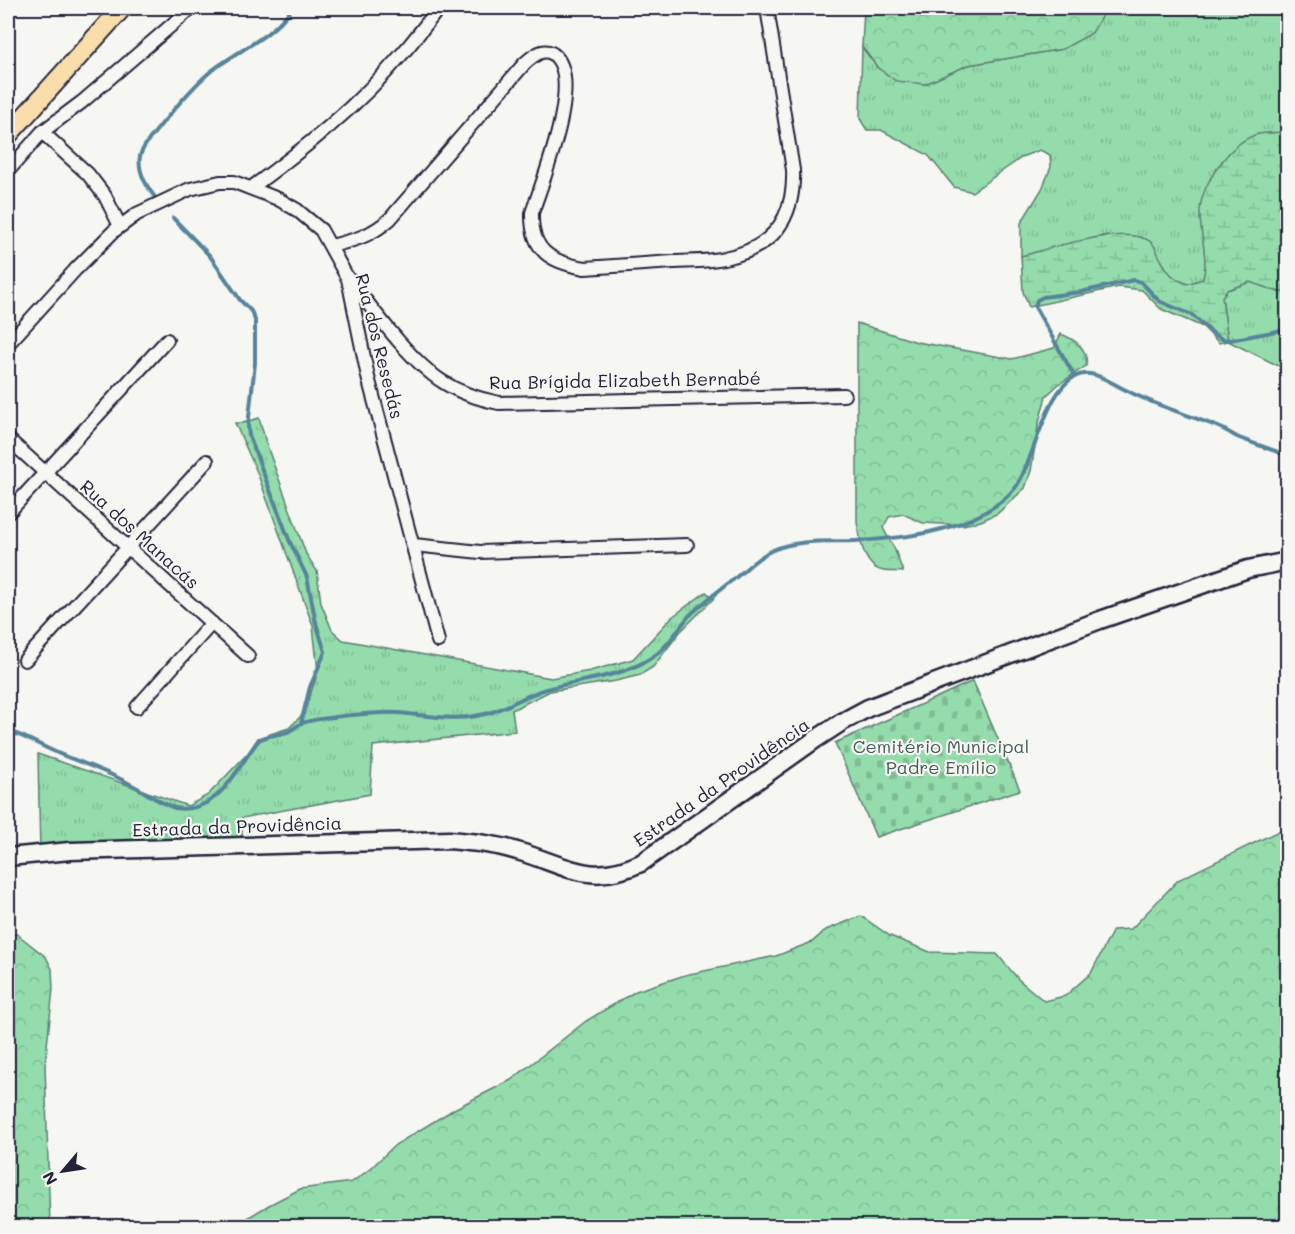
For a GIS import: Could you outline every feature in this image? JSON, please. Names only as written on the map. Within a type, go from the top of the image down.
[{"type":"main road","points":[[8,135],[122,8]]},
{"type":"street","points":[[251,188],[326,130],[355,104],[402,55],[439,8]]},
{"type":"street","points":[[331,246],[360,239],[380,228],[390,219],[525,63],[532,56],[545,51],[551,52],[560,63],[565,93],[562,121],[532,213],[532,226],[541,249],[551,258],[566,265],[585,268],[721,259],[758,247],[767,241],[785,217],[794,188],[767,8]]},
{"type":"street","points":[[8,171],[42,132],[82,102],[188,11]]},
{"type":"street","points":[[42,132],[88,174],[105,196],[120,226]]},
{"type":"street","name":"Rua dos Resedás","points":[[8,344],[76,269],[120,226],[136,214],[190,189],[220,182],[234,182],[278,199],[309,219],[321,230],[348,279],[368,377],[438,641]]},
{"type":"street","name":"Rua Brígida Elizabeth Bernabé","points":[[348,279],[430,373],[462,393],[482,399],[499,402],[844,395]]},
{"type":"street","points":[[8,513],[167,340]]},
{"type":"street","name":"Rua dos Manacás","points":[[8,439],[248,656]]},
{"type":"street","points":[[25,660],[207,461]]},
{"type":"street","points":[[414,545],[480,552],[687,545]]},
{"type":"street","name":"Estrada da Providência","points":[[8,857],[69,851],[449,840],[497,846],[582,873],[615,873],[641,863],[816,739],[868,708],[1111,616],[1248,569],[1287,561]]},
{"type":"street","points":[[137,707],[212,623]]},
{"type":"green space","points":[[864,8],[1101,8],[1103,14],[1092,33],[1063,49],[968,65],[925,84],[896,81],[878,68],[862,47]]},
{"type":"green space","points":[[1101,8],[1287,8],[1287,132],[1255,135],[1237,146],[1210,179],[1203,238],[1206,266],[1203,279],[1187,284],[1171,276],[1164,265],[1107,235],[1021,256],[1021,223],[1042,189],[1051,167],[1050,155],[1040,150],[1024,156],[972,192],[954,187],[928,155],[881,130],[867,130],[860,119],[862,47],[878,68],[925,84],[968,65],[1063,49],[1103,14]]},
{"type":"green space","points":[[1287,132],[1287,291],[1279,292],[1250,282],[1227,290],[1222,297],[1228,341],[1219,343],[1203,327],[1161,309],[1142,290],[1119,287],[1029,307],[1023,292],[1021,256],[1089,239],[1126,235],[1141,237],[1153,244],[1167,270],[1177,279],[1187,284],[1203,279],[1205,262],[1200,210],[1211,177],[1227,156],[1245,140],[1259,134]]},
{"type":"green space","points":[[1250,282],[1279,292],[1287,291],[1287,370],[1228,341],[1222,297],[1227,290]]},
{"type":"green space","points":[[857,323],[917,342],[1012,359],[1054,348],[1061,334],[1080,346],[1086,360],[1086,366],[1046,396],[1038,426],[1031,471],[1025,488],[998,513],[981,521],[963,525],[923,523],[903,514],[889,517],[883,528],[895,550],[903,572],[884,571],[871,564],[861,544],[858,529]]},
{"type":"green space","points":[[259,418],[306,554],[317,571],[321,603],[332,630],[343,640],[551,678],[590,671],[633,659],[672,617],[706,592],[714,598],[680,632],[653,667],[640,675],[550,691],[512,710],[515,731],[373,746],[370,794],[242,818],[242,847],[40,853],[38,754],[188,806],[208,795],[248,753],[258,738],[289,728],[304,713],[318,672],[313,626],[257,472],[235,423]]},
{"type":"green space","name":"Cemitério Municipal Padre Emílio","points":[[973,681],[1020,790],[876,837],[835,743]]},
{"type":"green space","points":[[1287,827],[1287,1226],[234,1226],[300,1189],[352,1182],[370,1169],[395,1145],[456,1108],[511,1080],[586,1021],[636,991],[685,975],[776,956],[812,942],[826,930],[861,916],[890,936],[930,952],[997,954],[1019,980],[1044,1001],[1065,996],[1091,973],[1113,930],[1131,929],[1178,880]]},
{"type":"green space","points":[[17,934],[46,957],[52,969],[53,989],[45,1065],[50,1226],[8,1226],[8,935]]},
{"type":"waterway","points":[[158,201],[147,186],[140,169],[140,156],[146,144],[203,78],[264,36],[292,8]]},
{"type":"waterway","points":[[173,218],[210,256],[240,300],[251,311],[255,320],[255,363],[248,426],[249,436],[290,542],[307,577],[316,623],[325,652],[310,687],[301,723]]},
{"type":"waterway","points":[[1075,377],[1035,307],[1037,300],[1043,297],[1081,292],[1134,280],[1141,282],[1159,301],[1192,315],[1222,339],[1230,340],[1288,329]]},
{"type":"waterway","points":[[8,731],[115,776],[169,806],[187,809],[206,803],[222,791],[259,740],[287,732],[302,723],[376,713],[468,717],[499,710],[546,689],[629,669],[659,652],[699,607],[756,560],[773,550],[793,544],[868,540],[918,534],[963,522],[996,506],[1010,494],[1022,476],[1043,423],[1060,390],[1071,379],[1084,374],[1101,377],[1149,401],[1288,456]]}]
